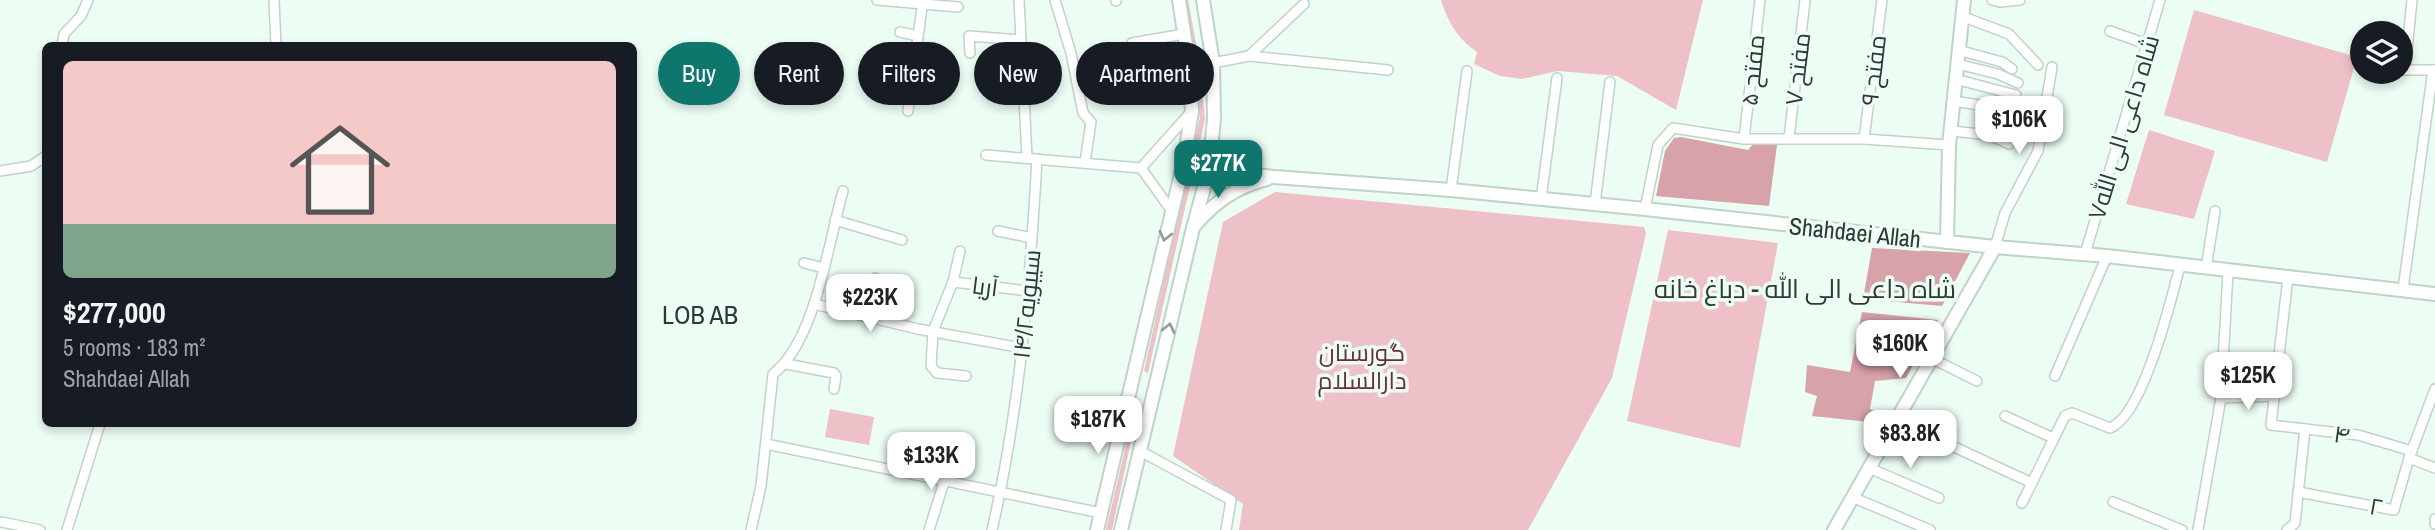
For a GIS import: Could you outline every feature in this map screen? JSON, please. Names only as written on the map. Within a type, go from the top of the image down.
[{"type":"street","points":[[63,42],[64,34],[80,16],[88,0]]},
{"type":"street","points":[[274,0],[276,42]]},
{"type":"street","points":[[877,0],[958,6]]},
{"type":"street","name":"سیبویه۱۴/۲","points":[[992,530],[1001,490],[1022,348],[1032,238],[1032,158],[1019,0]]},
{"type":"street","points":[[1055,0],[1071,53],[1083,113],[1091,122],[1085,162]]},
{"type":"street","points":[[1097,530],[1184,161],[1192,111],[1188,58],[1179,0]]},
{"type":"street","points":[[1203,0],[1210,42]]},
{"type":"street","name":"مفتح ۵","points":[[1744,139],[1760,0]]},
{"type":"street","name":"مفتح ۷","points":[[1789,138],[1805,0]]},
{"type":"street","name":"مفتح ۹","points":[[1864,139],[1882,0]]},
{"type":"street","points":[[1947,242],[1950,138],[1964,0]]},
{"type":"street","points":[[1992,0],[2020,0]]},
{"type":"street","points":[[2409,21],[2412,0]]},
{"type":"street","name":"شاه داعی الی الله۷","points":[[2085,254],[2149,44],[2158,1]]},
{"type":"street","points":[[917,42],[923,2]]},
{"type":"street","points":[[1249,56],[1304,4]]},
{"type":"street","points":[[1961,16],[2008,34],[2038,65]]},
{"type":"street","points":[[2110,31],[2149,44]]},
{"type":"street","points":[[900,32],[918,36]]},
{"type":"street","points":[[1138,42],[1184,34]]},
{"type":"street","points":[[970,53],[969,36],[1021,40]]},
{"type":"street","points":[[1958,50],[2002,62],[2012,69]]},
{"type":"street","points":[[1214,63],[1249,56],[1388,69]]},
{"type":"street","points":[[1957,64],[1998,74],[2018,83]]},
{"type":"street","points":[[1833,530],[1995,247],[2006,213],[2038,151],[2052,68]]},
{"type":"street","points":[[2403,289],[2434,70],[2413,70]]},
{"type":"street","points":[[1451,190],[1467,71]]},
{"type":"street","points":[[1541,199],[1557,78]]},
{"type":"street","points":[[1955,79],[2016,95]]},
{"type":"street","points":[[1595,204],[1610,82]]},
{"type":"street","points":[[1954,101],[2012,110]]},
{"type":"street","points":[[908,111],[909,105]]},
{"type":"street","points":[[1121,530],[1209,169],[1214,105]]},
{"type":"street","points":[[1141,168],[1192,111]]},
{"type":"street","points":[[1646,209],[1658,145],[1673,128],[1744,139],[1950,138],[1990,135],[2009,144]]},
{"type":"street","points":[[986,155],[1141,168],[1171,210]]},
{"type":"street","points":[[0,171],[21,169],[42,159]]},
{"type":"street","name":"Shahdaei Allah","points":[[1209,169],[1274,177],[1451,190],[1995,247],[2107,256],[2435,294]]},
{"type":"street","name":"Shahdaei Allah","points":[[1193,228],[1211,207],[1226,196],[1250,184],[1274,177]]},
{"type":"street","points":[[751,530],[761,486],[774,374],[794,353],[814,303],[843,191]]},
{"type":"street","points":[[2206,268],[2215,211]]},
{"type":"street","points":[[835,220],[902,240]]},
{"type":"street","points":[[998,232],[1032,238]]},
{"type":"street","points":[[954,282],[960,251]]},
{"type":"street","points":[[2055,376],[2107,256]]},
{"type":"street","points":[[804,263],[824,268]]},
{"type":"street","points":[[2022,503],[2065,416],[2072,413],[2110,428],[2115,426],[2133,405],[2162,331],[2180,266]]},
{"type":"street","points":[[2198,530],[2221,398],[2228,272]]},
{"type":"street","points":[[2221,398],[2274,396],[2288,276]]},
{"type":"street","points":[[866,317],[875,278]]},
{"type":"street","name":"آریا","points":[[966,376],[937,373],[931,366],[933,331],[954,282],[1028,291]]},
{"type":"street","points":[[814,303],[866,317],[1022,348]]},
{"type":"street","points":[[1931,358],[1977,381]]},
{"type":"street","points":[[786,364],[834,373],[834,388]]},
{"type":"street","points":[[1130,389],[1153,394]]},
{"type":"street","points":[[2411,454],[2435,389]]},
{"type":"street","name":"۴","points":[[2274,396],[2271,425],[2358,435],[2411,454],[2435,468]]},
{"type":"street","points":[[2005,416],[2053,438]]},
{"type":"street","points":[[1896,420],[2032,483]]},
{"type":"street","points":[[67,530],[99,427]]},
{"type":"street","points":[[2287,530],[2295,523],[2305,429]]},
{"type":"street","points":[[766,444],[1001,490],[1101,513]]},
{"type":"street","points":[[1140,451],[1231,500],[1226,530]]},
{"type":"street","name":"۲","points":[[2298,492],[2394,510],[2411,454]]},
{"type":"street","points":[[1869,468],[1939,498]]},
{"type":"street","points":[[929,530],[945,479]]},
{"type":"street","points":[[1852,497],[1930,530]]},
{"type":"street","points":[[2113,502],[2182,530]]},
{"type":"street","points":[[2,522],[40,530]]},
{"type":"green space","points":[[1182,0],[1188,0],[1196,42],[1188,42]]},
{"type":"green space","points":[[1441,0],[1703,0],[1676,110],[1617,76],[1558,71],[1522,79],[1500,76],[1474,64],[1477,52],[1454,29]]},
{"type":"green space","points":[[2194,10],[2350,55],[2350,82],[2327,162],[2164,115]]},
{"type":"green space","points":[[1198,105],[1204,105],[1205,119],[1148,373],[1144,371],[1200,117]]},
{"type":"green space","points":[[2149,130],[2215,151],[2194,219],[2126,204]]},
{"type":"green space","name":"گورستان دارالسلام","points":[[1275,192],[1644,227],[1646,234],[1612,378],[1528,530],[1239,530],[1243,504],[1173,456],[1223,222]]},
{"type":"green space","points":[[1668,230],[1778,243],[1740,448],[1627,421]]},
{"type":"green space","points":[[1135,407],[1138,408],[1112,530],[1106,530]]},
{"type":"green space","points":[[830,409],[874,417],[869,445],[825,437]]},
{"type":"shaded area","points":[[1681,137],[1748,150],[1753,144],[1777,145],[1769,206],[1656,196],[1665,151],[1674,138]]},
{"type":"shaded area","points":[[1872,248],[1970,253],[1942,306],[1863,299]]},
{"type":"shaded area","points":[[1862,312],[1938,320],[1906,378],[1875,381],[1870,409],[1884,416],[1879,423],[1812,416],[1817,396],[1805,392],[1807,365],[1850,372]]},
{"type":"district","name":"شاه داعی الی الله - دباغ خانه","points":[[1805,288]]},
{"type":"district","name":"LOB AB","points":[[700,314]]}]
